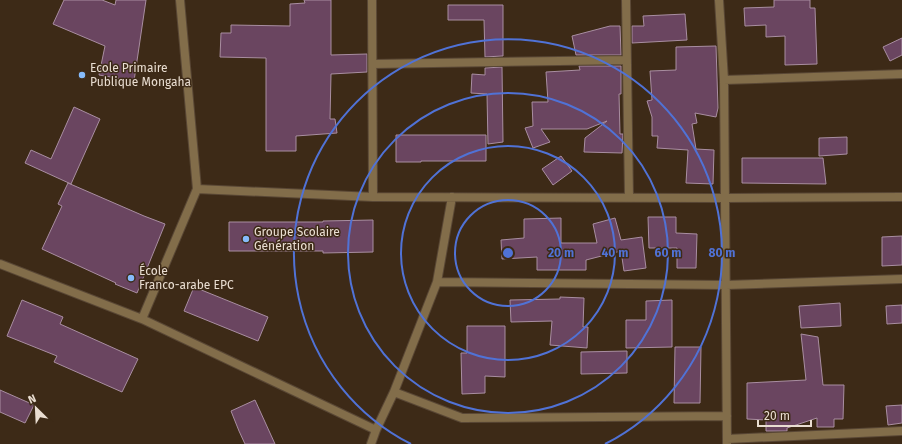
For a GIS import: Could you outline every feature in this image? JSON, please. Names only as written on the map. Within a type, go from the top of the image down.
[{"type":"street","points":[[142,319],[196,189],[180,0]]},
{"type":"street","points":[[372,0],[373,197]]},
{"type":"street","points":[[626,0],[629,197]]},
{"type":"street","points":[[719,0],[724,80],[727,442],[902,431]]},
{"type":"street","points":[[373,64],[627,60]]},
{"type":"street","points":[[724,80],[902,74]]},
{"type":"street","points":[[196,189],[373,197],[725,198],[902,196]]},
{"type":"street","points":[[371,444],[394,392],[437,282],[452,197]]},
{"type":"street","points":[[0,264],[142,319],[376,430]]},
{"type":"street","points":[[437,282],[726,284],[902,279]]},
{"type":"street","points":[[394,392],[462,418],[727,416]]},
{"type":"building","points":[[64,0],[102,0],[115,5],[116,0],[146,0],[134,81],[99,75],[105,46],[53,24]]},
{"type":"building","points":[[304,0],[331,0],[331,55],[367,54],[367,72],[331,74],[330,119],[335,119],[337,133],[296,136],[296,151],[266,151],[266,58],[220,57],[221,33],[231,33],[231,25],[290,26],[290,4],[305,3]]},
{"type":"building","points":[[774,0],[810,0],[810,8],[815,8],[817,64],[785,65],[785,36],[766,37],[766,25],[745,26],[744,8],[774,7]]},
{"type":"building","points":[[448,5],[503,5],[503,56],[485,57],[484,20],[448,20]]},
{"type":"building","points":[[685,14],[687,40],[632,43],[632,26],[644,26],[643,16]]},
{"type":"building","points":[[610,26],[620,26],[621,55],[576,55],[572,36]]},
{"type":"building","points":[[902,38],[902,55],[890,61],[883,47]]},
{"type":"building","points":[[716,46],[718,108],[716,117],[695,113],[697,123],[692,124],[696,149],[714,150],[713,184],[686,183],[688,150],[657,148],[658,136],[652,136],[652,117],[647,101],[652,100],[650,71],[676,70],[676,47]]},
{"type":"building","points":[[579,66],[621,66],[621,94],[619,94],[620,134],[623,134],[622,153],[584,152],[585,138],[607,121],[587,129],[541,129],[550,142],[533,148],[525,128],[533,126],[532,102],[548,102],[546,72],[580,70]]},
{"type":"building","points":[[502,67],[503,142],[488,144],[487,94],[471,93],[472,74],[485,75],[485,68]]},
{"type":"building","points":[[74,107],[100,119],[71,184],[25,163],[31,150],[51,159]]},
{"type":"building","points":[[396,135],[486,135],[486,161],[396,162]]},
{"type":"building","points":[[847,137],[847,154],[819,156],[819,138]]},
{"type":"building","points":[[561,156],[572,171],[553,185],[542,169]]},
{"type":"building","points":[[742,158],[823,158],[826,184],[742,183]]},
{"type":"building","points":[[68,183],[165,224],[137,293],[42,249],[62,206],[58,204]]},
{"type":"building","points":[[648,217],[676,217],[676,233],[697,234],[696,268],[677,268],[677,248],[649,248]]},
{"type":"building","points":[[561,218],[561,243],[597,243],[593,224],[615,218],[621,240],[642,237],[646,268],[624,271],[621,251],[586,260],[586,270],[537,270],[537,257],[502,259],[501,240],[524,238],[524,219]]},
{"type":"building","points":[[373,220],[373,252],[323,253],[323,251],[229,251],[229,222],[323,222]]},
{"type":"building","points":[[902,236],[902,265],[882,266],[882,237]]},
{"type":"building","points":[[194,287],[268,317],[258,341],[184,311]]},
{"type":"building","points":[[560,297],[584,298],[583,327],[588,327],[587,348],[550,345],[552,321],[511,322],[510,300],[560,299]]},
{"type":"building","points":[[22,300],[63,317],[60,324],[138,359],[122,392],[54,362],[57,356],[7,336]]},
{"type":"building","points":[[672,300],[672,347],[626,348],[626,320],[646,320],[646,301]]},
{"type":"building","points":[[840,303],[841,326],[801,328],[799,306]]},
{"type":"building","points":[[902,305],[902,323],[887,324],[886,306]]},
{"type":"building","points":[[467,326],[505,326],[505,377],[485,376],[485,393],[462,394],[461,353],[467,353]]},
{"type":"building","points":[[801,334],[818,337],[823,385],[844,385],[843,419],[834,419],[834,427],[817,427],[817,418],[787,428],[787,431],[766,431],[766,420],[747,419],[747,383],[806,380]]},
{"type":"building","points":[[675,347],[701,347],[700,403],[674,403]]},
{"type":"building","points":[[627,351],[627,373],[581,374],[581,352]]},
{"type":"building","points":[[0,390],[34,405],[25,423],[0,412]]},
{"type":"building","points":[[255,400],[275,444],[245,444],[239,431],[231,411]]},
{"type":"building","points":[[902,405],[902,423],[888,425],[886,406]]},
{"type":"place","name":"Ecole Primaire Publique Mongaha","points":[[82,75]]},
{"type":"place","name":"Groupe Scolaire Génération","points":[[246,239]]},
{"type":"place","name":"École Franco-arabe EPC","points":[[131,278]]}]
